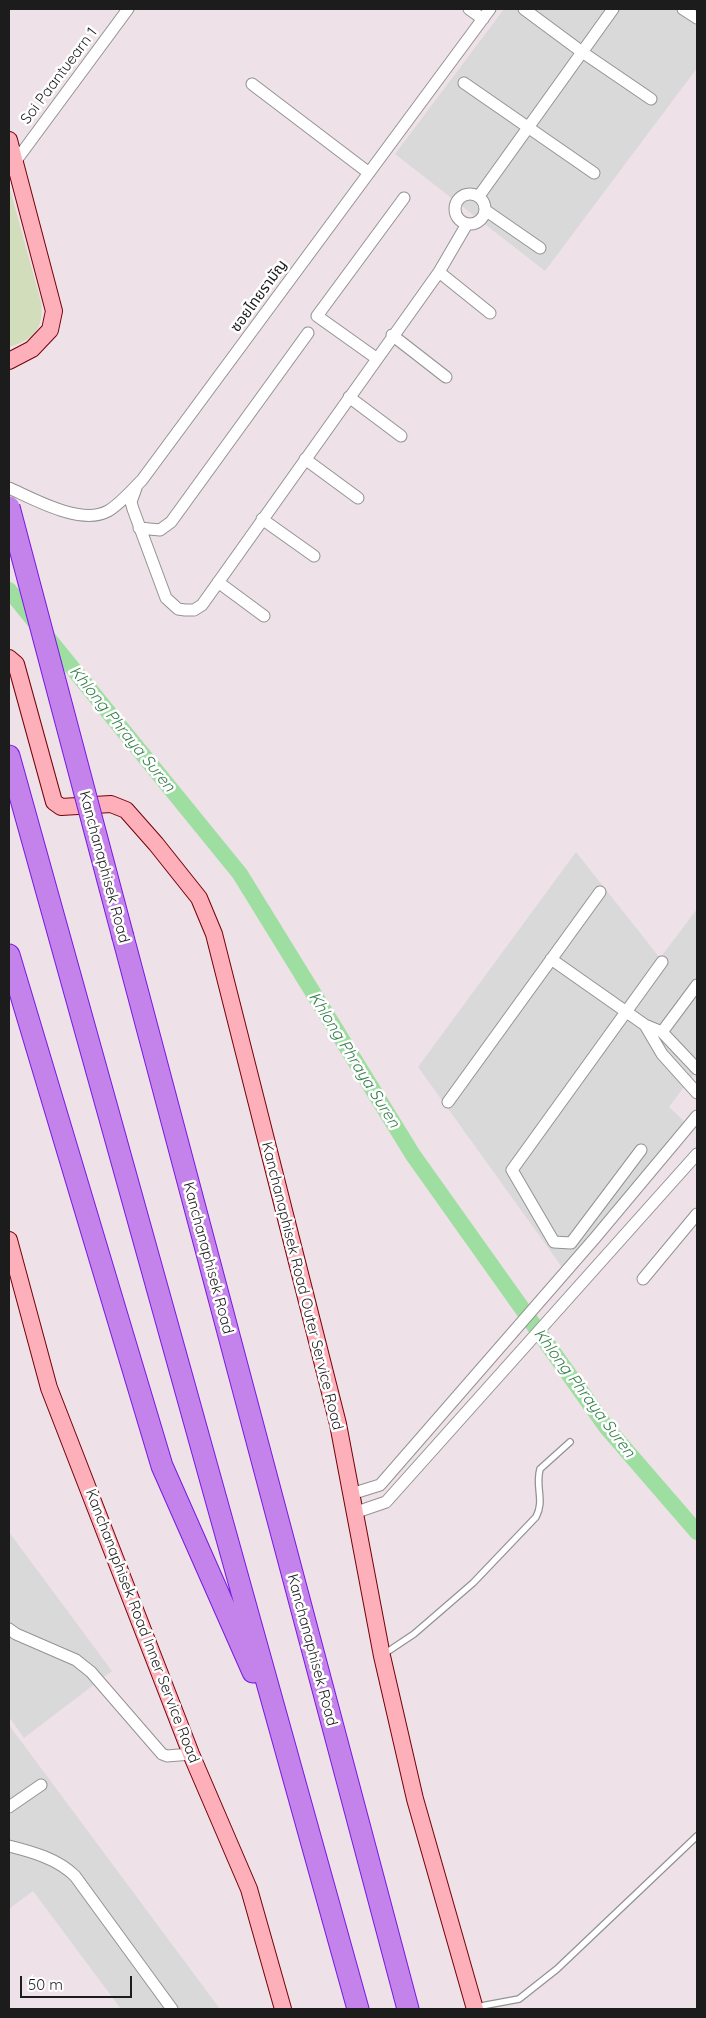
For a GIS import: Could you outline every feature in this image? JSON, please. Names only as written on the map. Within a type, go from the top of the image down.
[{"type":"highway","name":"Kanchanaphisek Road","points":[[9,507],[408,2009]]},
{"type":"highway","points":[[9,756],[36,859],[358,2009]]},
{"type":"highway","points":[[9,955],[162,1466],[283,1739]]},
{"type":"main road","points":[[9,140],[54,311],[50,330],[32,349],[9,361]]},
{"type":"main road","name":"Kanchanaphisek Road Outer Service Road","points":[[9,658],[16,664],[54,802],[61,807],[111,804],[126,810],[199,898],[214,934],[338,1424],[382,1656],[415,1799],[474,2008]]},
{"type":"main road","name":"Kanchanaphisek Road Inner Service Road","points":[[9,1240],[49,1388],[191,1754],[249,1890],[283,2009]]},
{"type":"street","name":"Soi Paantuearn 1","points":[[15,162],[128,9]]},
{"type":"street","points":[[469,9],[483,19]]},
{"type":"street","name":"ซอยไทยรามัญ","points":[[9,488],[50,506],[83,516],[107,511],[136,486],[490,9]]},
{"type":"street","points":[[524,9],[582,52],[651,99]]},
{"type":"street","points":[[479,196],[530,128],[613,9]]},
{"type":"street","points":[[683,9],[697,18]]},
{"type":"street","points":[[464,83],[594,173]]},
{"type":"street","points":[[252,84],[369,174]]},
{"type":"street","points":[[474,194],[483,200],[485,210],[484,215],[477,222],[467,224],[462,222],[456,215],[455,205],[460,196],[474,194]]},
{"type":"street","points":[[376,358],[317,316],[404,198]]},
{"type":"street","points":[[485,210],[540,248]]},
{"type":"street","points":[[136,486],[131,502],[166,598],[178,609],[194,610],[202,604],[218,582],[392,335],[439,272],[467,224]]},
{"type":"street","points":[[439,272],[490,313]]},
{"type":"street","points":[[139,528],[160,530],[171,522],[308,333]]},
{"type":"street","points":[[392,335],[446,377]]},
{"type":"street","points":[[349,397],[401,436]]},
{"type":"street","points":[[305,459],[358,498]]},
{"type":"street","points":[[262,519],[314,556]]},
{"type":"street","points":[[218,582],[264,616]]},
{"type":"street","points":[[448,1102],[600,892]]},
{"type":"street","points":[[552,959],[645,1025],[662,1032],[697,1070]]},
{"type":"street","points":[[641,1150],[571,1243],[554,1242],[512,1170],[662,962]]},
{"type":"street","points":[[662,1032],[697,985]]},
{"type":"street","points":[[645,1025],[662,1054],[697,1093]]},
{"type":"street","points":[[351,1494],[380,1485],[595,1238],[697,1116]]},
{"type":"street","points":[[354,1513],[386,1502],[492,1386],[592,1270],[694,1167],[697,1154]]},
{"type":"street","points":[[643,1279],[697,1214]]},
{"type":"street","points":[[595,1238],[610,1252]]},
{"type":"street","points":[[458,1396],[470,1409]]},
{"type":"street","points":[[9,1629],[16,1634],[76,1660],[91,1672],[162,1754],[167,1756],[191,1754]]},
{"type":"street","points":[[9,1807],[41,1785]]},
{"type":"street","points":[[9,1846],[28,1851],[65,1866],[76,1876],[172,2009]]},
{"type":"lane","points":[[382,1656],[414,1634],[473,1583],[536,1517],[541,1507],[537,1488],[540,1469],[570,1442]]},
{"type":"lane","points":[[474,2008],[519,2000],[557,1969],[697,1836]]},
{"type":"shaded area","points":[[504,9],[697,9],[697,68],[545,271],[395,154]]},
{"type":"shaded area","points":[[576,852],[660,958],[697,909],[697,1070],[669,1107],[690,1127],[564,1270],[418,1067]]},
{"type":"shaded area","points":[[9,1532],[112,1671],[24,1738],[9,1717]]},
{"type":"shaded area","points":[[9,1725],[220,2009],[121,2009],[33,1891],[9,1909]]},
{"type":"green space","points":[[9,186],[42,311],[36,332],[18,344],[9,347]]},
{"type":"waterway","name":"Khlong Phraya Suren","points":[[9,590],[240,874],[413,1155],[607,1428],[697,1532]]}]
